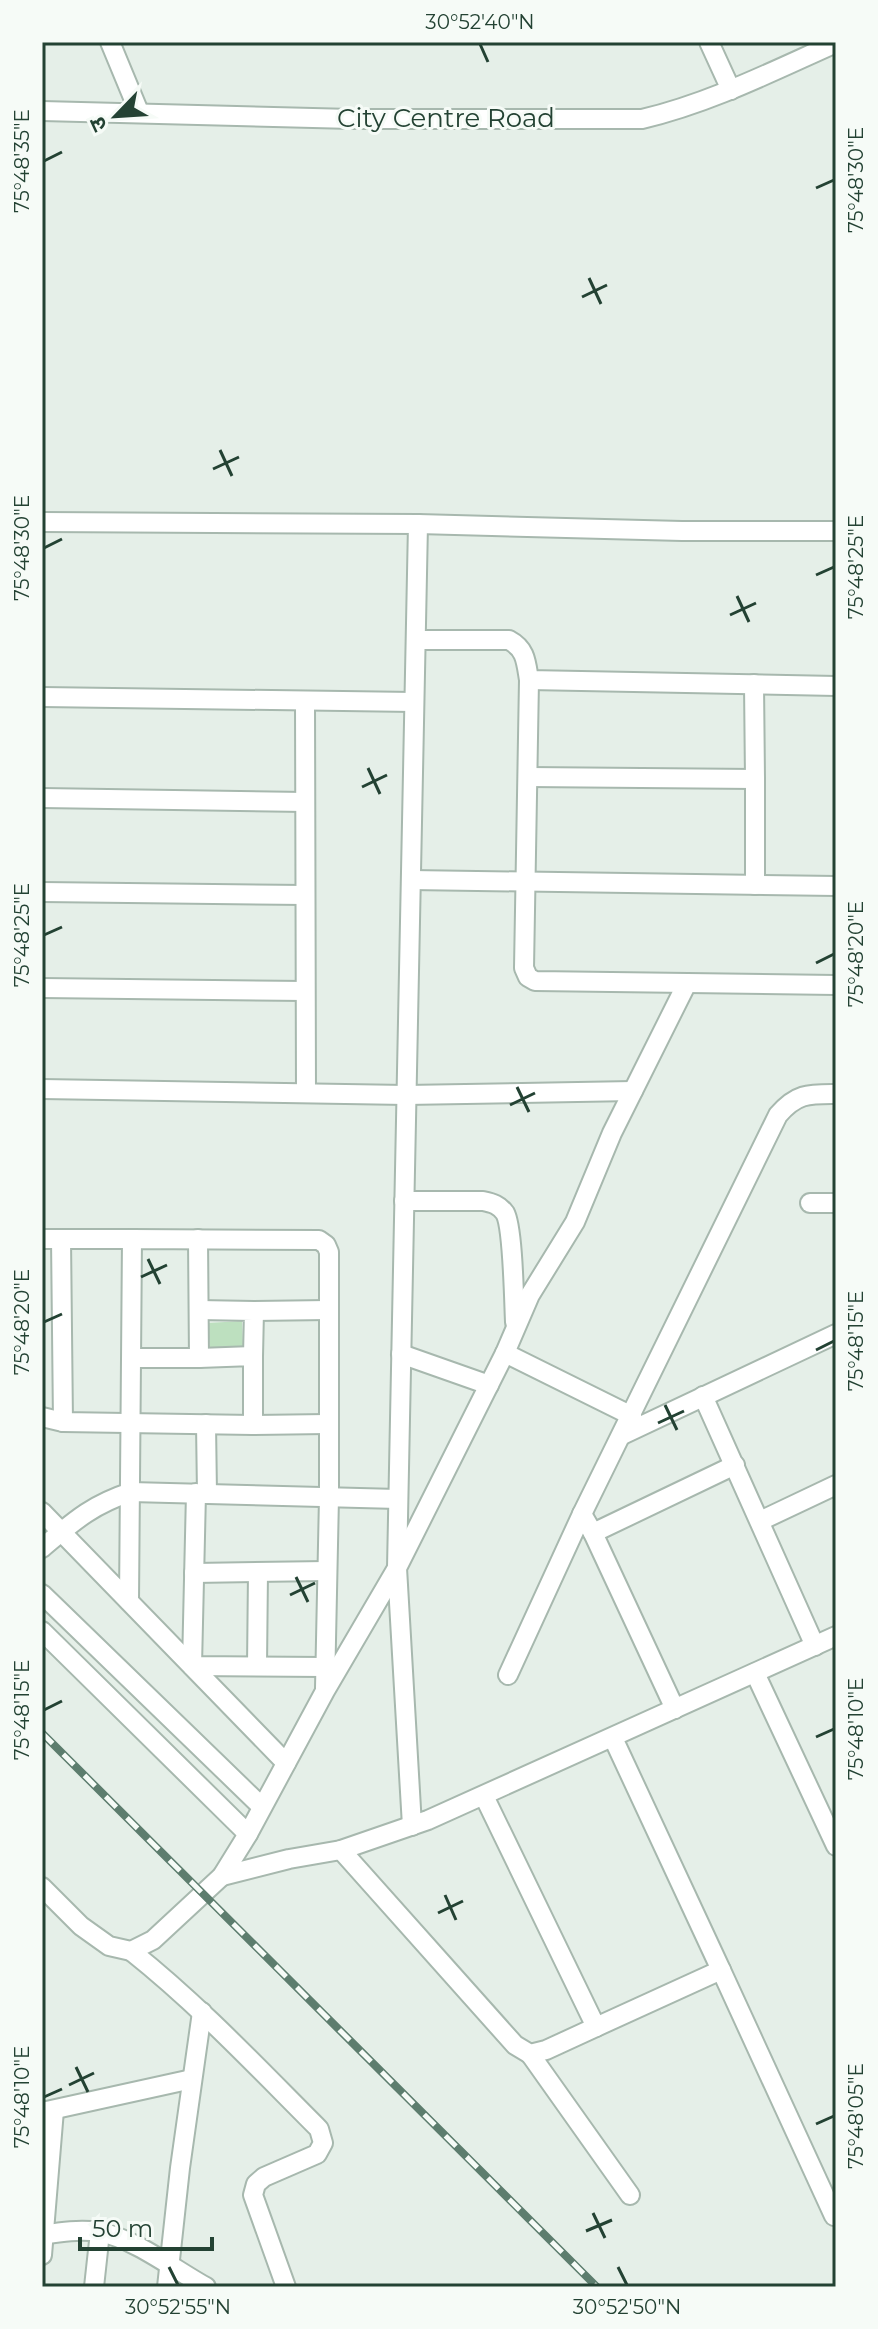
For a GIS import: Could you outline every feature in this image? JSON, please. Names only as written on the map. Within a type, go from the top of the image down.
[{"type":"street","points":[[110,42],[139,112]]},
{"type":"street","points":[[709,42],[731,90]]},
{"type":"street","name":"City Centre Road","points":[[42,111],[352,119],[642,119],[675,111],[731,90],[836,43]]},
{"type":"street","points":[[42,522],[836,531]]},
{"type":"street","points":[[412,1826],[397,1568],[418,524]]},
{"type":"street","points":[[416,640],[509,640],[519,645],[525,655],[529,680],[524,968],[528,977],[535,981],[836,985]]},
{"type":"street","points":[[529,680],[836,686]]},
{"type":"street","points":[[754,684],[755,885]]},
{"type":"street","points":[[42,697],[414,702]]},
{"type":"street","points":[[305,701],[306,1093]]},
{"type":"street","points":[[528,777],[755,779]]},
{"type":"street","points":[[42,798],[305,802]]},
{"type":"street","points":[[411,880],[836,886]]},
{"type":"street","points":[[42,892],[305,895]]},
{"type":"street","points":[[131,1951],[153,1940],[222,1876],[248,1834],[325,1691],[397,1568],[505,1353],[515,1324],[575,1222],[612,1133],[687,983]]},
{"type":"street","points":[[42,988],[305,991]]},
{"type":"street","points":[[42,1089],[406,1095],[633,1091]]},
{"type":"street","points":[[508,1675],[582,1514],[778,1115],[800,1096],[836,1094]]},
{"type":"street","points":[[404,1201],[483,1201],[503,1210],[510,1234],[515,1324]]},
{"type":"street","points":[[810,1203],[836,1203]]},
{"type":"street","points":[[63,1422],[51,1239],[319,1240],[326,1245],[329,1252],[329,1497],[325,1691]]},
{"type":"street","points":[[129,1601],[132,1239]]},
{"type":"street","points":[[198,1239],[199,1358]]},
{"type":"street","points":[[199,1310],[328,1310]]},
{"type":"street","points":[[253,1425],[254,1311]]},
{"type":"street","points":[[622,1435],[836,1334]]},
{"type":"street","points":[[505,1353],[632,1416]]},
{"type":"street","points":[[401,1354],[489,1385]]},
{"type":"street","points":[[133,1358],[253,1356]]},
{"type":"street","points":[[703,1396],[815,1646]]},
{"type":"street","points":[[42,1417],[63,1422],[327,1424]]},
{"type":"street","points":[[192,1666],[194,1573],[206,1424]]},
{"type":"street","points":[[593,1533],[735,1465]]},
{"type":"street","points":[[760,1521],[836,1485]]},
{"type":"street","points":[[42,1548],[82,1514],[107,1500],[131,1492],[398,1499]]},
{"type":"street","points":[[42,1512],[286,1763]]},
{"type":"street","points":[[582,1514],[675,1709]]},
{"type":"street","points":[[194,1573],[327,1571]]},
{"type":"street","points":[[257,1666],[258,1572]]},
{"type":"street","points":[[42,1594],[262,1807]]},
{"type":"street","points":[[42,1631],[248,1834]]},
{"type":"street","points":[[222,1876],[341,1850],[412,1826],[836,1636]]},
{"type":"street","points":[[192,1666],[325,1667]]},
{"type":"street","points":[[755,1673],[836,1846]]},
{"type":"street","points":[[613,1738],[834,2216]]},
{"type":"street","points":[[484,1796],[596,2027]]},
{"type":"street","points":[[341,1850],[515,2045],[530,2054],[630,2195]]},
{"type":"street","points":[[42,1887],[81,1926],[109,1946],[131,1951],[167,1980],[319,2129],[323,2143],[317,2154],[264,2177],[256,2184],[253,2195],[286,2287]]},
{"type":"street","points":[[530,2054],[546,2050],[721,1970]]},
{"type":"street","points":[[167,2287],[202,2012]]},
{"type":"street","points":[[42,2255],[48,2111],[192,2079]]},
{"type":"street","points":[[43,2235],[77,2230],[100,2232],[129,2241],[206,2287]]},
{"type":"street","points":[[94,2287],[100,2232]]},
{"type":"green space","points":[[242,1321],[243,1347],[210,1349],[208,1323]]},
{"type":"railway","points":[[42,1733],[597,2287]]}]
